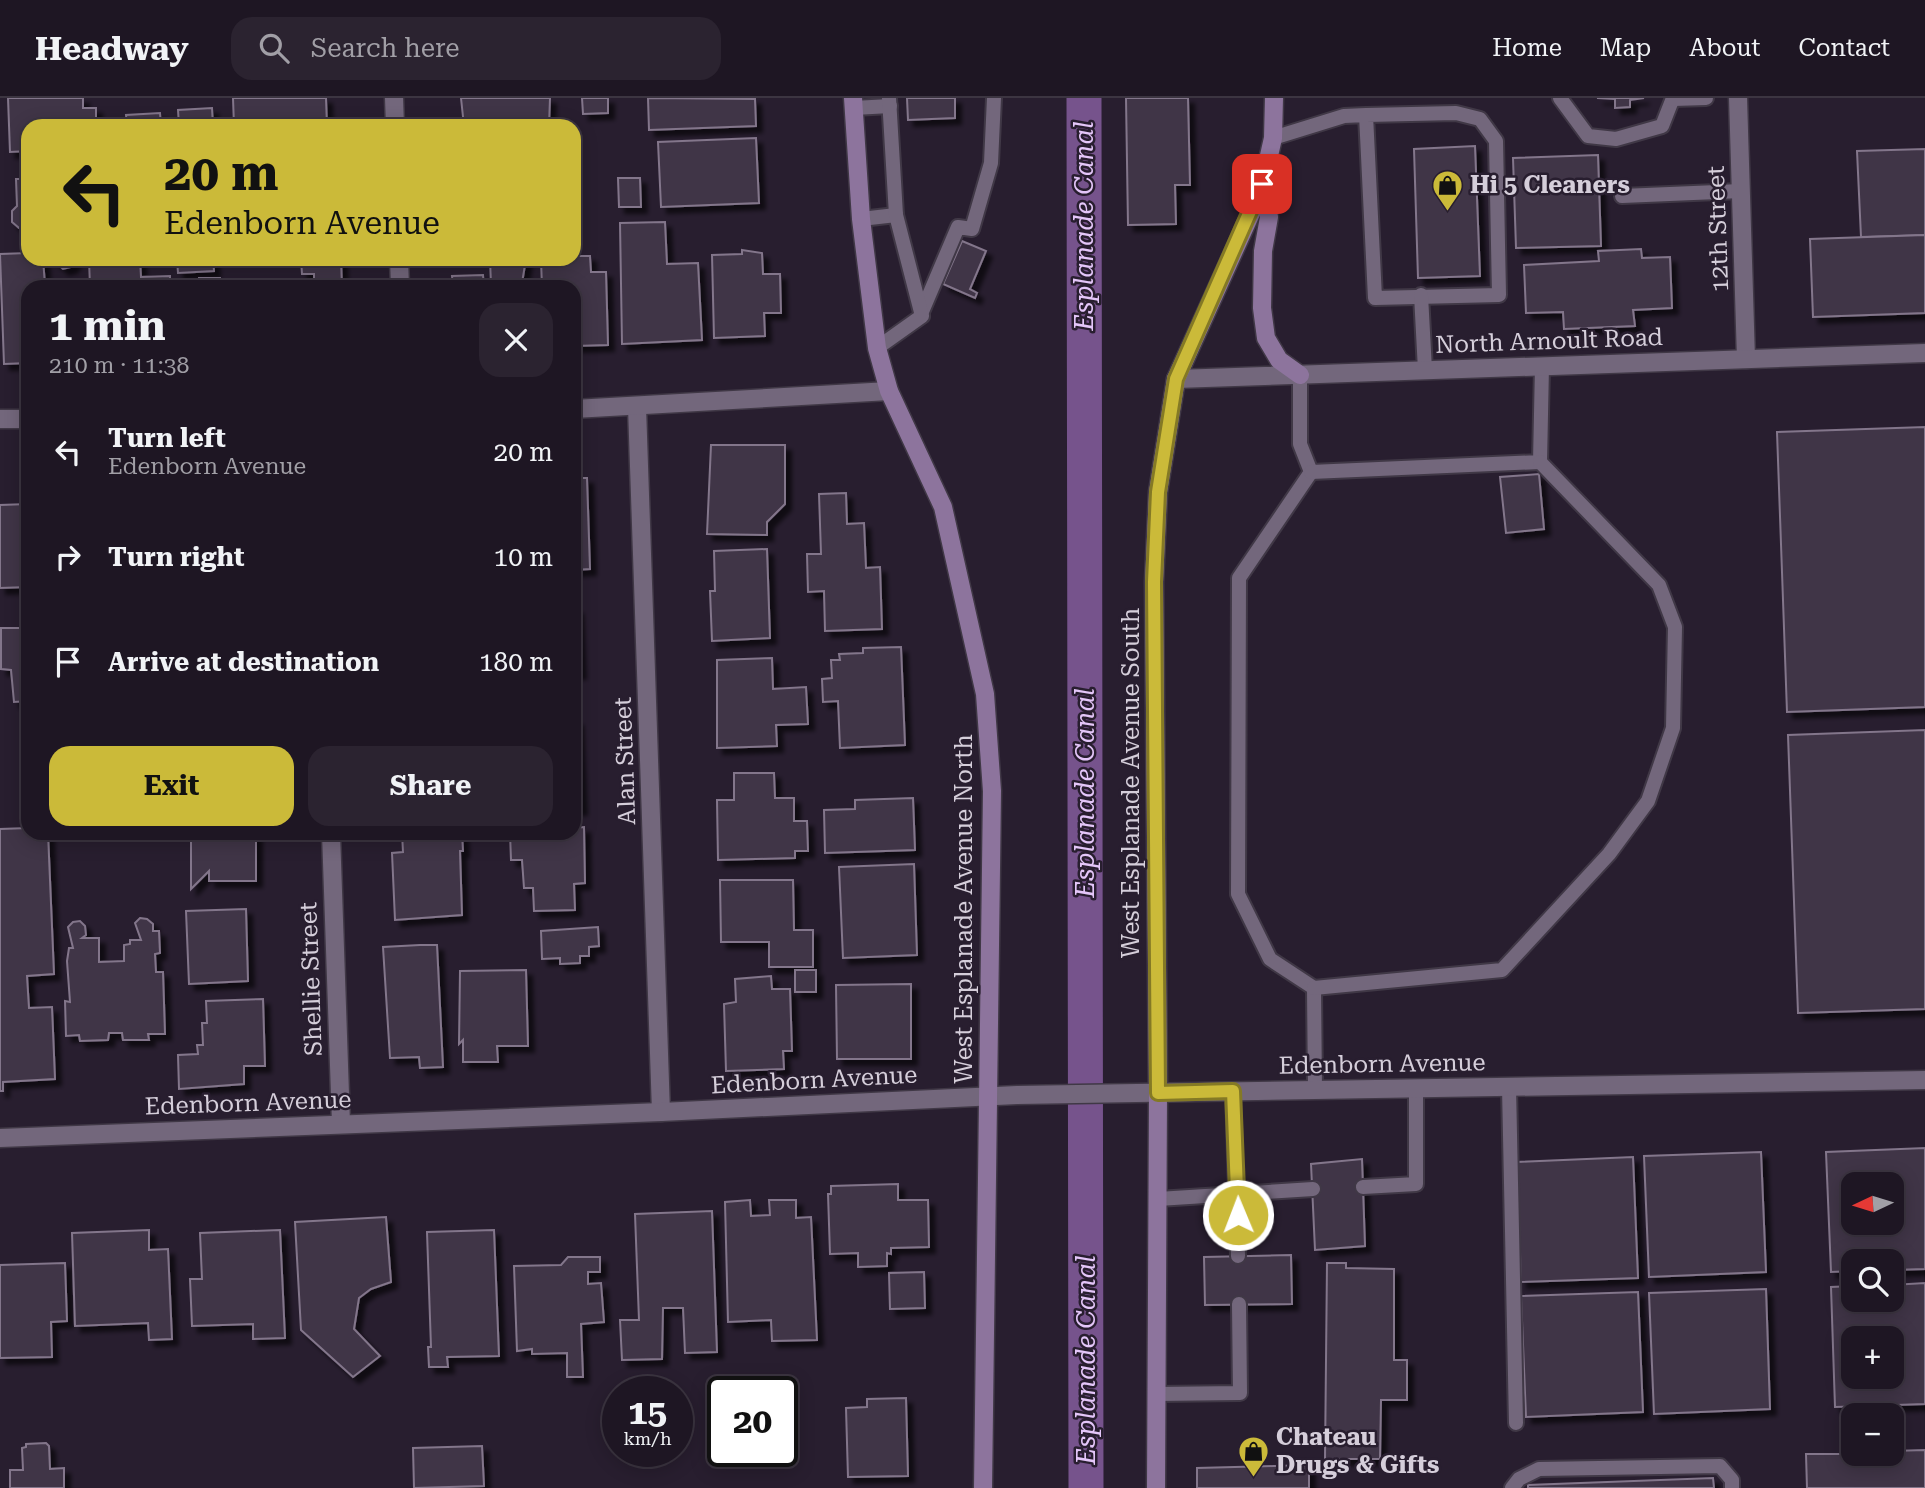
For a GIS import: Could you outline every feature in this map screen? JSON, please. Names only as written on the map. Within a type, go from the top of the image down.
[{"type":"main road","name":"West Esplanade Avenue South","points":[[1156,1488],[1158,1093],[1154,582],[1158,492],[1176,379],[1262,184],[1273,138],[1273,98]]},
{"type":"main road","name":"West Esplanade Avenue North","points":[[854,103],[861,219],[877,348],[889,391],[943,507],[985,694],[992,791],[983,1488]]},
{"type":"main road","points":[[1262,184],[1269,217],[1263,262],[1262,308],[1266,338],[1279,360],[1300,375]]},
{"type":"street","points":[[394,98],[395,119]]},
{"type":"street","name":"12th Street","points":[[1738,98],[1746,359]]},
{"type":"street","name":"North Arnoult Road","points":[[1176,379],[1925,353]]},
{"type":"street","points":[[581,409],[889,391]]},
{"type":"street","name":"Alan Street","points":[[637,407],[661,1112]]},
{"type":"street","points":[[0,419],[21,419]]},
{"type":"street","name":"Shellie Street","points":[[331,840],[341,1123]]},
{"type":"street","name":"Edenborn Avenue","points":[[0,1138],[1017,1095],[1925,1080]]},
{"type":"lane","points":[[877,348],[921,314],[958,227],[972,229],[991,163],[994,98]]},
{"type":"lane","points":[[1560,98],[1588,136],[1616,138],[1662,126],[1673,99],[1706,98]]},
{"type":"lane","points":[[854,103],[890,102],[896,215],[921,314]]},
{"type":"lane","points":[[1273,138],[1344,116],[1456,113],[1480,119],[1496,141],[1499,295],[1375,298],[1366,116]]},
{"type":"lane","points":[[1622,196],[1741,191]]},
{"type":"lane","points":[[861,219],[896,215]]},
{"type":"lane","points":[[1421,295],[1425,370]]},
{"type":"lane","points":[[1311,472],[1239,578],[1238,894],[1270,959],[1314,988],[1502,970],[1609,854],[1648,801],[1673,728],[1675,627],[1659,585],[1540,462],[1542,366]]},
{"type":"lane","points":[[1300,375],[1300,444],[1311,472]]},
{"type":"lane","points":[[1311,472],[1540,462]]},
{"type":"lane","points":[[1314,988],[1315,1090]]},
{"type":"lane","points":[[1509,1087],[1516,1423]]},
{"type":"lane","points":[[1363,1187],[1416,1184],[1416,1088]]},
{"type":"lane","points":[[1233,1091],[1238,1256]]},
{"type":"lane","points":[[1158,1199],[1312,1189]]},
{"type":"lane","points":[[1156,1394],[1240,1393],[1239,1304]]},
{"type":"lane","points":[[1512,1488],[1519,1479],[1539,1469],[1720,1466],[1732,1480],[1732,1488]]},
{"type":"building","points":[[8,98],[83,98],[83,108],[96,108],[96,119],[21,119],[21,151],[10,152]]},
{"type":"building","points":[[233,98],[326,98],[327,119],[234,119]]},
{"type":"building","points":[[461,98],[550,98],[549,119],[463,119]]},
{"type":"building","points":[[582,98],[608,98],[608,113],[583,114]]},
{"type":"building","points":[[648,98],[755,99],[756,126],[649,130]]},
{"type":"building","points":[[907,98],[955,98],[955,118],[908,120]]},
{"type":"building","points":[[1126,98],[1188,98],[1190,185],[1175,185],[1176,224],[1128,225]]},
{"type":"building","points":[[1597,98],[1644,98],[1630,100],[1630,107],[1615,108],[1615,99]]},
{"type":"building","points":[[212,108],[213,119],[179,119],[178,110]]},
{"type":"building","points":[[160,113],[160,119],[126,119],[126,115]]},
{"type":"building","points":[[756,138],[759,203],[661,207],[658,142]]},
{"type":"building","name":"Hi 5 Cleaners","points":[[1475,146],[1480,276],[1418,278],[1414,149]]},
{"type":"building","points":[[1925,149],[1925,235],[1861,237],[1857,151]]},
{"type":"building","points":[[1598,155],[1601,246],[1516,248],[1513,158]]},
{"type":"building","points":[[618,178],[640,178],[641,207],[619,207]]},
{"type":"building","points":[[16,179],[21,179],[21,228],[12,222],[12,211],[17,206]]},
{"type":"building","points":[[665,222],[667,264],[698,263],[702,340],[622,344],[620,223]]},
{"type":"building","points":[[1925,235],[1925,313],[1813,317],[1810,239]]},
{"type":"building","points":[[962,241],[986,251],[970,289],[977,293],[975,298],[943,284]]},
{"type":"building","points":[[1641,249],[1642,258],[1670,257],[1672,308],[1633,310],[1635,326],[1564,329],[1563,312],[1526,313],[1524,265],[1599,261],[1598,251]]},
{"type":"building","points":[[742,250],[762,253],[763,274],[780,274],[781,313],[764,313],[765,336],[714,338],[712,255],[742,254]]},
{"type":"building","points":[[21,253],[21,266],[44,266],[45,280],[21,280],[21,363],[4,364],[0,254]]},
{"type":"building","points":[[581,256],[590,256],[591,272],[606,272],[608,345],[581,346],[581,280],[542,280],[541,266],[581,266]]},
{"type":"building","points":[[89,266],[140,266],[141,277],[170,276],[170,280],[90,280]]},
{"type":"building","points":[[178,266],[214,266],[214,271],[178,273]]},
{"type":"building","points":[[301,266],[341,266],[342,280],[314,280],[314,274],[302,274]]},
{"type":"building","points":[[490,266],[525,266],[522,280],[491,280]]},
{"type":"building","points":[[483,275],[483,280],[452,280],[452,276]]},
{"type":"building","points":[[199,278],[220,278],[220,280]]},
{"type":"building","points":[[1925,427],[1925,707],[1787,712],[1777,432]]},
{"type":"building","points":[[711,445],[785,445],[785,504],[767,522],[767,535],[707,534]]},
{"type":"building","points":[[1539,474],[1544,529],[1506,533],[1500,477]]},
{"type":"building","points":[[581,478],[587,478],[590,569],[581,570]]},
{"type":"building","points":[[846,493],[847,524],[864,523],[866,568],[880,567],[882,629],[825,631],[824,591],[808,592],[807,554],[821,554],[819,494]]},
{"type":"building","points":[[21,504],[21,587],[0,588],[0,505]]},
{"type":"building","points":[[767,549],[770,638],[712,641],[710,591],[715,591],[714,551]]},
{"type":"building","points":[[1,628],[21,628],[21,702],[14,702],[11,670],[1,669]]},
{"type":"building","points":[[901,647],[905,745],[840,748],[838,701],[823,702],[822,679],[832,678],[831,660],[840,660],[839,654],[863,653],[863,648]]},
{"type":"building","points":[[772,658],[773,689],[806,687],[808,724],[776,725],[777,746],[717,748],[717,660]]},
{"type":"building","points":[[1925,730],[1925,1009],[1798,1013],[1788,735]]},
{"type":"building","points":[[734,773],[774,773],[775,798],[794,798],[794,821],[807,821],[808,851],[795,851],[795,858],[718,860],[717,800],[734,800]]},
{"type":"building","points":[[913,798],[915,850],[825,853],[824,810],[855,809],[855,800]]},
{"type":"building","points":[[581,827],[584,827],[585,883],[574,884],[575,910],[534,911],[533,888],[524,888],[522,860],[511,860],[510,840],[581,840]]},
{"type":"building","points":[[21,828],[21,840],[48,840],[54,974],[27,976],[29,1008],[52,1007],[55,1079],[3,1082],[3,1091],[0,1091],[0,829]]},
{"type":"building","points":[[191,840],[256,840],[256,881],[209,881],[209,871],[191,889]]},
{"type":"building","points":[[402,840],[462,840],[463,851],[460,851],[462,915],[395,920],[392,853],[403,852]]},
{"type":"building","points":[[914,864],[917,955],[843,958],[839,867]]},
{"type":"building","points":[[720,880],[793,880],[794,930],[813,930],[813,967],[769,967],[769,942],[721,942]]},
{"type":"building","points":[[246,909],[248,981],[189,984],[186,911]]},
{"type":"building","points":[[140,918],[153,924],[153,931],[159,931],[160,953],[155,954],[156,972],[163,972],[165,1034],[148,1034],[149,1040],[123,1040],[122,1033],[109,1033],[108,1040],[80,1041],[79,1035],[66,1036],[65,1001],[70,1002],[67,961],[69,948],[73,948],[68,927],[73,922],[80,921],[85,926],[86,935],[82,938],[99,938],[99,962],[124,961],[124,945],[130,944],[130,940],[141,940],[135,923]]},
{"type":"building","points":[[598,927],[599,946],[589,947],[589,956],[580,956],[580,963],[560,964],[560,958],[542,959],[541,931]]},
{"type":"building","points":[[437,945],[443,1067],[420,1068],[419,1057],[390,1058],[383,947]]},
{"type":"building","points":[[526,970],[528,1046],[497,1046],[498,1062],[463,1062],[463,1040],[459,1044],[460,971]]},
{"type":"building","points":[[795,970],[816,970],[816,992],[795,992]]},
{"type":"building","points":[[771,976],[772,989],[790,989],[792,1051],[783,1051],[784,1069],[726,1071],[724,1004],[736,1002],[735,979]]},
{"type":"building","points":[[911,984],[911,1059],[837,1059],[836,985]]},
{"type":"building","points":[[263,999],[265,1066],[244,1066],[244,1084],[179,1089],[178,1055],[198,1054],[197,1045],[203,1045],[202,1023],[207,1023],[206,1001]]},
{"type":"building","points":[[1925,1148],[1925,1269],[1904,1270],[1904,1249],[1841,1249],[1841,1272],[1831,1272],[1826,1152]]},
{"type":"building","points":[[1761,1152],[1766,1272],[1649,1277],[1644,1156]]},
{"type":"building","points":[[1633,1157],[1638,1278],[1521,1282],[1517,1162]]},
{"type":"building","points":[[1362,1159],[1365,1246],[1315,1250],[1311,1164]]},
{"type":"building","points":[[898,1184],[898,1200],[928,1200],[929,1247],[891,1248],[891,1254],[887,1253],[887,1266],[858,1267],[858,1253],[830,1254],[828,1194],[831,1194],[831,1186]]},
{"type":"building","points":[[750,1200],[751,1216],[770,1215],[769,1200],[796,1200],[796,1218],[811,1217],[817,1340],[772,1341],[771,1320],[728,1322],[725,1202]]},
{"type":"building","points":[[712,1211],[717,1352],[685,1353],[683,1308],[663,1308],[662,1359],[622,1360],[620,1320],[639,1320],[635,1214]]},
{"type":"building","points":[[386,1217],[391,1282],[371,1289],[359,1298],[354,1329],[380,1356],[353,1377],[301,1330],[295,1222]]},
{"type":"building","points":[[149,1230],[149,1250],[168,1249],[172,1339],[149,1340],[148,1323],[75,1326],[72,1233]]},
{"type":"building","points":[[280,1230],[285,1338],[253,1339],[253,1324],[192,1326],[190,1279],[202,1279],[200,1233]]},
{"type":"building","points":[[494,1230],[499,1356],[447,1357],[448,1367],[429,1367],[428,1347],[431,1347],[427,1232]]},
{"type":"building","points":[[1291,1255],[1292,1304],[1205,1305],[1204,1257]]},
{"type":"building","points":[[568,1257],[600,1257],[600,1272],[588,1272],[588,1284],[601,1283],[604,1322],[581,1324],[583,1377],[567,1377],[567,1353],[532,1354],[532,1349],[517,1351],[514,1266],[561,1265]]},
{"type":"building","points":[[65,1263],[67,1321],[51,1322],[52,1357],[0,1358],[0,1265]]},
{"type":"building","points":[[1327,1263],[1346,1263],[1346,1268],[1394,1269],[1394,1360],[1407,1360],[1407,1400],[1381,1400],[1380,1459],[1325,1459]]},
{"type":"building","points":[[924,1272],[925,1308],[890,1309],[889,1273]]},
{"type":"building","points":[[1925,1283],[1925,1404],[1841,1403],[1841,1407],[1835,1407],[1831,1287],[1841,1287],[1841,1312],[1904,1312],[1904,1284]]},
{"type":"building","points":[[1766,1289],[1770,1409],[1654,1414],[1649,1293]]},
{"type":"building","points":[[1638,1292],[1643,1412],[1526,1417],[1521,1296]]},
{"type":"building","points":[[906,1398],[908,1476],[848,1477],[846,1408],[867,1407],[867,1399]]},
{"type":"building","points":[[46,1443],[49,1446],[50,1469],[64,1468],[64,1488],[10,1488],[10,1470],[23,1470],[22,1448],[26,1447],[26,1444]]},
{"type":"building","points":[[482,1446],[484,1486],[414,1488],[413,1448]]},
{"type":"building","points":[[1925,1450],[1925,1488],[1807,1488],[1806,1454],[1841,1454],[1841,1466],[1904,1466],[1904,1451]]},
{"type":"building","name":"Chateau Drugs & Gifts","points":[[1309,1465],[1309,1488],[1197,1488],[1197,1468]]},
{"type":"building","points":[[1713,1478],[1714,1488],[1528,1488],[1528,1485]]},
{"type":"waterway","name":"Esplanade Canal","points":[[1084,98],[1086,1488]]},
{"type":"place","name":"Hi 5 Cleaners","points":[[1447,212]]},
{"type":"place","name":"Chateau Drugs & Gifts","points":[[1253,1478]]},
{"type":"route","points":[[1238,1215],[1233,1091],[1158,1093],[1154,582],[1158,492],[1176,379],[1262,184]]}]
